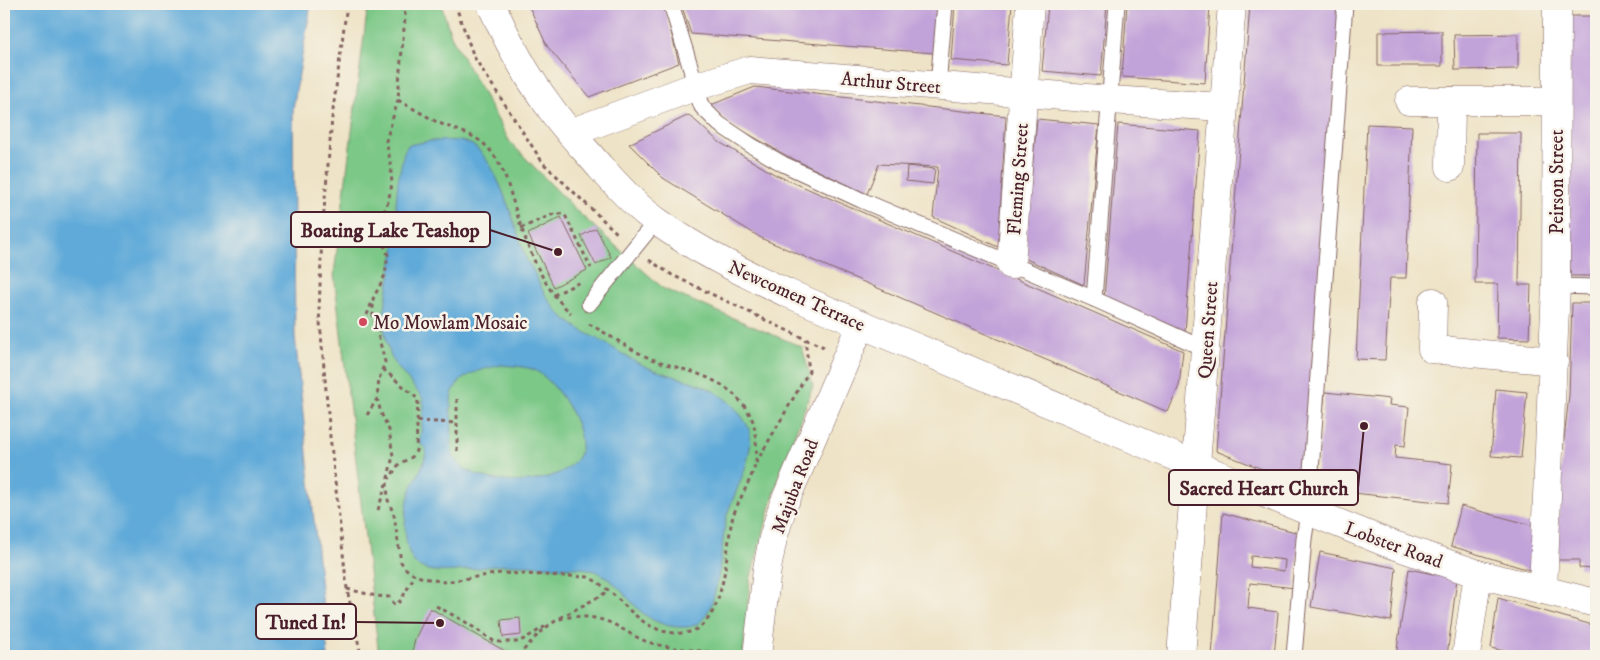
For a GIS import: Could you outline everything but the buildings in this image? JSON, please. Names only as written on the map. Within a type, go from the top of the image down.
[{"type":"street","name":"Newcomen Terrace","points":[[491,4],[523,68],[548,106],[570,133],[623,192],[656,221],[688,243],[731,267],[861,324],[1197,466]]},
{"type":"street","name":"Fleming Street","points":[[1011,265],[1022,92],[1030,4]]},
{"type":"street","name":"Queen Street","points":[[1181,656],[1232,4]]},
{"type":"street","name":"Peirson Street","points":[[1543,590],[1556,286],[1557,4]]},
{"type":"street","name":"Arthur Street","points":[[570,133],[694,87],[750,70],[1110,100],[1223,107]]},
{"type":"street","points":[[1409,100],[1556,102]]},
{"type":"street","points":[[1450,167],[1451,101]]},
{"type":"street","points":[[1433,302],[1432,349],[1554,361]]},
{"type":"street","name":"Majuba Road","points":[[745,655],[773,538],[784,506],[861,324]]},
{"type":"street","name":"Lobster Road","points":[[1197,466],[1385,542],[1478,574],[1596,603]]},
{"type":"street","points":[[1466,656],[1478,574]]},
{"type":"lane","points":[[672,4],[691,69],[694,87],[702,107],[719,124],[752,146],[783,164],[1205,349]]},
{"type":"lane","points":[[938,86],[945,4]]},
{"type":"lane","points":[[1094,299],[1118,4]]},
{"type":"lane","points":[[1294,656],[1308,512],[1345,4]]},
{"type":"lane","points":[[589,304],[656,221]]},
{"type":"lane","points":[[1556,286],[1596,287]]},
{"type":"path","points":[[347,4],[332,118],[322,234],[320,312],[330,436],[347,589],[362,656]]},
{"type":"path","points":[[364,243],[376,226],[386,206],[392,184],[386,141],[398,100],[405,4]]},
{"type":"path","points":[[398,100],[434,120],[462,130],[480,141],[493,154],[504,175],[521,228],[546,282],[554,295],[577,318]]},
{"type":"path","points":[[521,228],[556,213],[565,215],[591,268],[589,274]]},
{"type":"path","points":[[367,315],[385,275],[388,255],[376,226]]},
{"type":"path","points":[[554,295],[586,279]]},
{"type":"path","points":[[366,415],[377,398],[385,362],[373,315],[374,299]]},
{"type":"path","points":[[585,322],[646,356],[698,373],[727,388],[743,404],[752,419],[756,464]]},
{"type":"path","points":[[383,369],[418,399],[416,451],[412,457],[399,464],[387,482],[388,500],[394,515],[401,562],[406,570],[415,575],[444,582],[501,573],[588,577],[609,590],[638,620],[656,629],[682,633],[698,629],[709,619],[724,578],[732,518],[756,464],[809,371],[805,339]]},
{"type":"path","points":[[377,398],[389,430],[393,456],[378,510]]},
{"type":"path","points":[[457,398],[457,451]]},
{"type":"path","points":[[417,421],[457,423]]},
{"type":"path","points":[[347,589],[389,597],[394,604],[397,604],[415,575]]},
{"type":"path","points":[[436,606],[464,620],[495,642],[519,642],[609,590]]},
{"type":"path","points":[[518,656],[555,621],[573,617],[592,617],[616,625],[634,637],[654,644],[745,655]]},
{"type":"path","points":[[317,622],[354,620]]},
{"type":"green space","points":[[368,4],[441,4],[451,36],[510,142],[580,214],[664,289],[802,347],[813,386],[780,473],[750,580],[743,656],[379,656],[334,274]]},
{"type":"water","points":[[4,4],[311,4],[293,109],[295,336],[328,656],[4,656]]},
{"type":"water","points":[[430,141],[454,141],[468,143],[478,150],[488,161],[504,195],[527,261],[532,267],[540,286],[560,314],[577,328],[636,362],[710,389],[735,408],[746,423],[750,433],[748,456],[745,469],[727,515],[715,594],[710,608],[702,620],[693,626],[670,626],[651,619],[637,608],[616,585],[600,573],[590,570],[514,565],[442,571],[429,570],[419,566],[412,559],[405,533],[405,523],[409,495],[426,454],[426,448],[421,445],[420,441],[424,405],[422,397],[391,357],[383,319],[398,226],[396,205],[398,181],[404,152],[408,145]],"holes":[[[501,365],[525,367],[538,372],[553,385],[567,405],[577,426],[581,446],[578,457],[560,472],[546,478],[530,481],[497,480],[468,470],[454,458],[451,405],[456,386],[469,375]]]},
{"type":"place","name":"Boating Lake Teashop","points":[[558,252]]},
{"type":"place","name":"Mo Mowlam Mosaic","points":[[363,322]]},
{"type":"place","name":"Sacred Heart Church","points":[[1364,426]]},
{"type":"place","name":"Tuned In!","points":[[440,623]]}]
